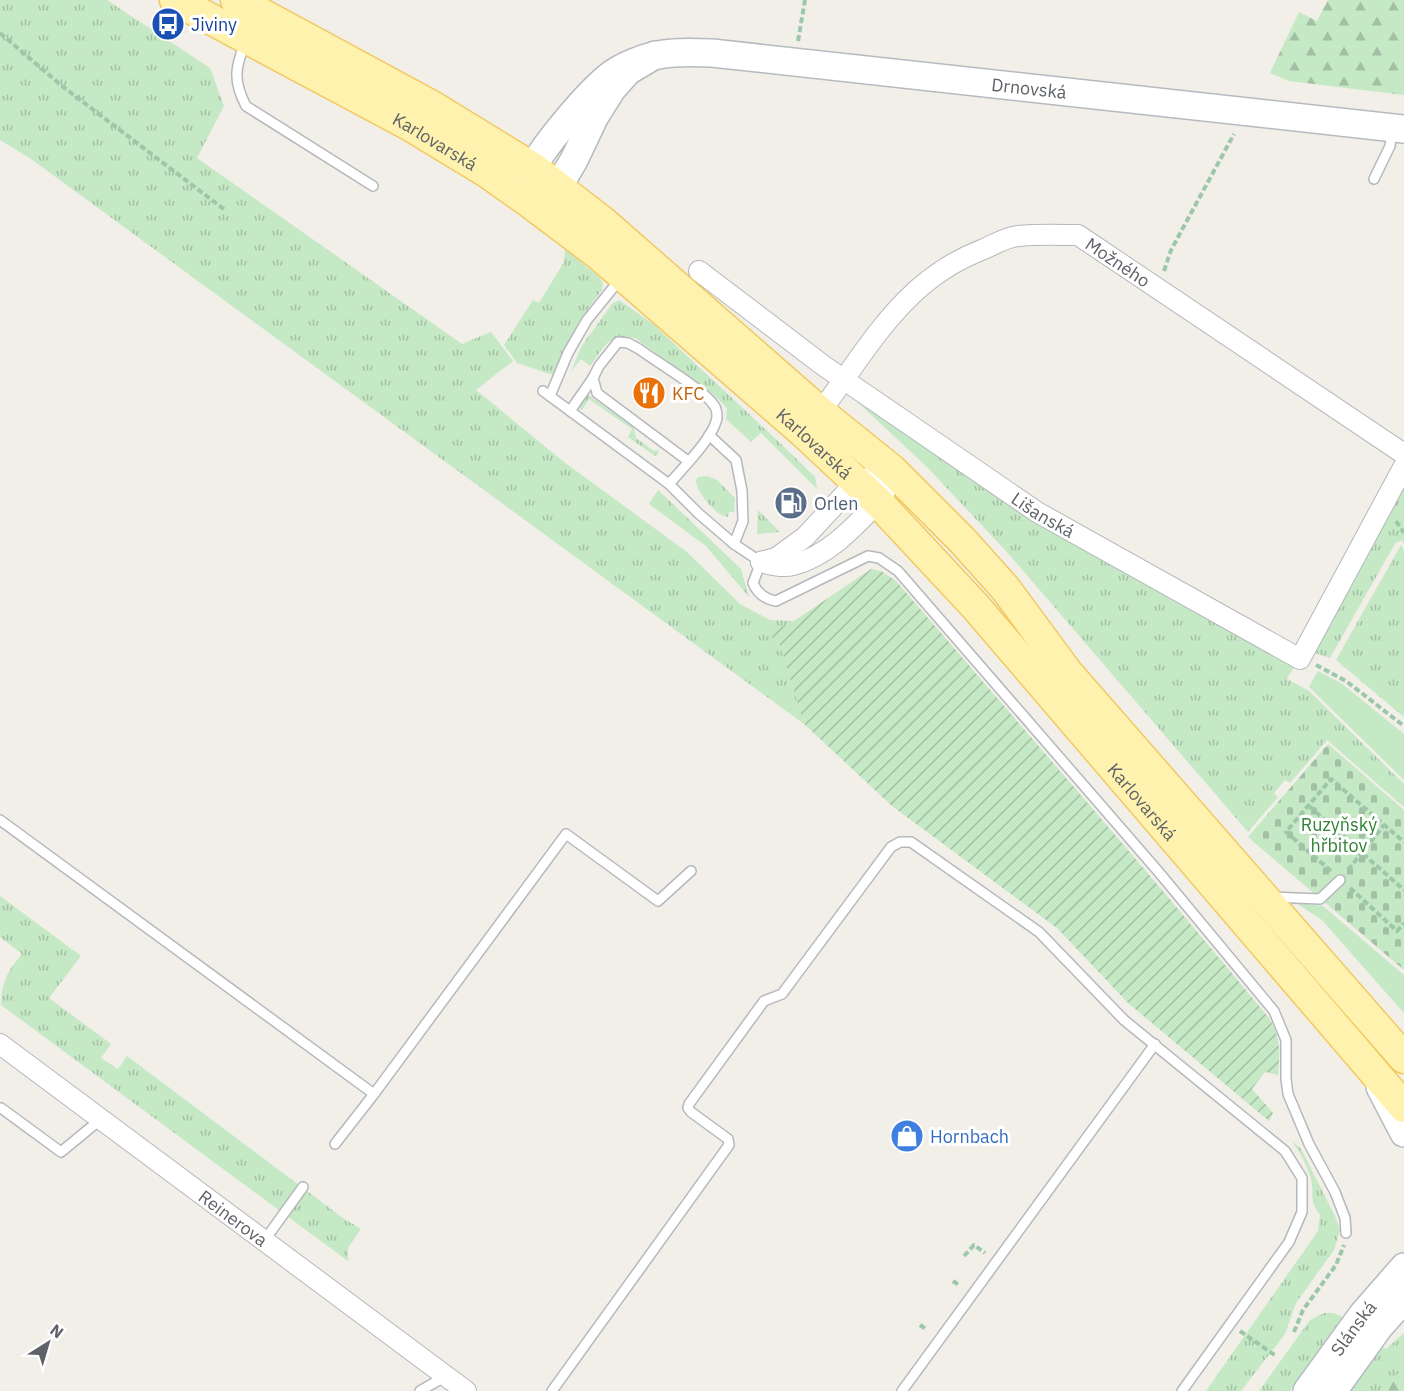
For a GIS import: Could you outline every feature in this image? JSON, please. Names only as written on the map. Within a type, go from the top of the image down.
[{"type":"main road","name":"Karlovarská","points":[[175,0],[409,125],[476,165],[529,202],[623,276],[803,432],[878,502],[975,606],[1404,1107]]},
{"type":"main road","name":"Karlovarská","points":[[236,0],[432,106],[533,168],[603,222],[820,412],[892,470],[962,540],[1005,588],[1067,672],[1404,1058]]},
{"type":"main road","name":"Drnovská","points":[[533,168],[557,132],[596,88],[609,77],[624,67],[655,55],[680,53],[712,53],[1398,129]]},
{"type":"main road","name":"Drnovská","points":[[558,187],[595,116],[612,89],[628,71],[655,55]]},
{"type":"main road","points":[[533,168],[526,185],[529,202],[545,199],[558,187]]},
{"type":"main road","points":[[1366,1062],[1404,1133]]},
{"type":"main road","points":[[1371,1320],[1404,1249]]},
{"type":"main road","name":"Slánská","points":[[1333,1391],[1371,1320],[1404,1267]]},
{"type":"main road","name":"Slánská","points":[[1307,1391],[1371,1320],[1404,1299]]},
{"type":"main road","points":[[1371,1320],[1404,1314]]},
{"type":"street","name":"Možného","points":[[820,412],[880,328],[909,296],[940,271],[972,253],[1016,236],[1078,235],[1404,454]]},
{"type":"street","name":"Lišanská","points":[[699,271],[843,380],[1037,512],[1300,659]]},
{"type":"street","points":[[1300,659],[1404,466]]},
{"type":"street","points":[[761,562],[776,558],[805,537],[856,482],[892,470]]},
{"type":"street","points":[[761,562],[776,566],[792,566],[831,547],[878,502],[884,494],[892,470]]},
{"type":"street","name":"Reinerova","points":[[0,1044],[466,1391]]},
{"type":"lane","points":[[247,39],[237,63],[236,72],[240,94],[246,106],[373,186]]},
{"type":"lane","points":[[1374,179],[1398,129]]},
{"type":"lane","points":[[623,276],[587,320],[547,393],[669,484],[734,544],[761,562],[753,583],[761,595],[776,601],[868,556],[879,558],[906,580],[1157,870],[1274,1011],[1286,1040],[1288,1094],[1309,1143],[1335,1192],[1345,1218],[1346,1233]]},
{"type":"lane","points":[[570,411],[618,342],[628,343],[704,395],[714,404],[717,415],[715,426],[669,484]]},
{"type":"lane","points":[[593,378],[597,393],[688,461]]},
{"type":"lane","points":[[709,435],[736,460],[742,491],[743,521],[734,544]]},
{"type":"lane","points":[[0,820],[374,1094]]},
{"type":"lane","points":[[335,1144],[566,834],[658,902],[691,872]]},
{"type":"lane","points":[[552,1391],[729,1145],[728,1139],[691,1112],[688,1108],[689,1104],[765,1001],[782,994],[891,847],[900,842],[911,842],[1039,932],[1124,1020],[1286,1151],[1302,1178],[1303,1209],[1289,1242],[1182,1391]]},
{"type":"lane","points":[[1263,896],[1320,899],[1340,879]]},
{"type":"lane","points":[[902,1391],[1155,1044]]},
{"type":"lane","points":[[1,1108],[61,1152],[101,1119]]},
{"type":"lane","points":[[264,1241],[303,1187]]},
{"type":"lane","points":[[420,1391],[446,1376]]},
{"type":"path","points":[[797,47],[805,0]]},
{"type":"path","points":[[0,33],[62,86],[225,210]]},
{"type":"path","points":[[1158,288],[1171,250],[1235,131]]},
{"type":"path","points":[[1300,659],[1321,667],[1346,681],[1404,726]]},
{"type":"path","points":[[1404,842],[1331,779],[1286,832],[1397,931],[1404,923]]},
{"type":"path","points":[[1308,806],[1404,890]]},
{"type":"path","points":[[1340,879],[1384,825]]},
{"type":"path","points":[[1294,1332],[1303,1310],[1341,1255],[1346,1233]]},
{"type":"path","points":[[964,1256],[974,1245],[985,1253]]},
{"type":"path","points":[[953,1281],[960,1286]]},
{"type":"path","points":[[1230,1324],[1276,1356]]},
{"type":"path","points":[[920,1325],[927,1330]]},
{"type":"green space","points":[[0,0],[107,0],[210,68],[224,106],[197,158],[462,344],[491,332],[513,361],[476,390],[564,462],[687,552],[740,604],[770,620],[794,621],[768,634],[779,642],[804,724],[31,159],[0,140]]},
{"type":"green space","points":[[1328,0],[1404,0],[1404,95],[1289,81],[1270,73],[1299,12],[1317,21]]},
{"type":"green space","points":[[565,249],[600,278],[603,285],[584,314],[553,375],[517,363],[504,345],[533,300],[539,303],[564,262]]},
{"type":"green space","points":[[619,300],[653,324],[780,443],[815,477],[817,489],[761,433],[751,442],[726,419],[727,408],[713,394],[635,338],[613,339],[590,366],[581,359],[571,372],[581,347],[612,304]]},
{"type":"green space","points":[[586,393],[634,428],[636,438],[654,451],[659,450],[658,454],[655,456],[628,437],[632,429],[589,399],[582,410],[580,409],[579,403]]},
{"type":"green space","points":[[850,395],[1032,518],[1294,667],[1287,679],[1309,691],[1404,784],[1404,807],[1327,740],[1290,783],[1285,780],[1274,793],[1278,797],[1248,832],[1006,551],[927,467]]},
{"type":"green space","points":[[707,476],[717,480],[735,498],[734,512],[729,512],[728,517],[718,513],[699,491],[696,480],[698,477]]},
{"type":"green space","points":[[1404,479],[1404,544],[1402,541],[1396,542],[1330,658],[1312,652]]},
{"type":"green space","points":[[658,490],[741,569],[749,597],[706,546],[649,504]]},
{"type":"green space","points":[[758,510],[780,532],[757,534]]},
{"type":"green space","points":[[1401,545],[1404,550],[1404,717],[1336,660]]},
{"type":"green space","points":[[871,569],[881,571],[896,581],[1269,1018],[1279,1045],[1278,1075],[1265,1072],[1252,1089],[1273,1113],[1269,1121],[1128,1003],[1057,928],[892,806],[804,724],[779,642],[767,634],[794,621]]},
{"type":"green space","points":[[1318,671],[1341,683],[1404,734],[1404,780],[1309,687]]},
{"type":"green space","name":"Ruzyňský hřbitov","points":[[1328,744],[1404,810],[1404,970],[1248,837]]},
{"type":"green space","points":[[0,896],[81,956],[49,998],[111,1044],[101,1058],[118,1069],[127,1056],[343,1218],[361,1229],[348,1248],[348,1261],[1,1005],[6,977],[22,954],[0,937]]},
{"type":"green space","points":[[1296,903],[1323,906],[1404,975],[1404,1013],[1322,920]]},
{"type":"green space","points":[[1291,1140],[1301,1149],[1335,1216],[1340,1230],[1334,1250],[1296,1303],[1285,1334],[1241,1391],[1206,1391],[1318,1231],[1320,1215],[1313,1202],[1311,1179],[1303,1159]]},
{"type":"green space","points":[[1324,1313],[1333,1313],[1343,1317],[1290,1391],[1259,1391],[1310,1320]]},
{"type":"green space","points":[[1404,1333],[1404,1366],[1384,1391],[1348,1391],[1379,1345],[1386,1349]]},
{"type":"green space","points":[[1404,1366],[1404,1391],[1384,1391]]},
{"type":"place","name":"Jiviny","points":[[168,24]]},
{"type":"place","name":"KFC","points":[[649,393]]},
{"type":"place","name":"Orlen","points":[[791,503]]},
{"type":"place","name":"Hornbach","points":[[907,1136]]}]
